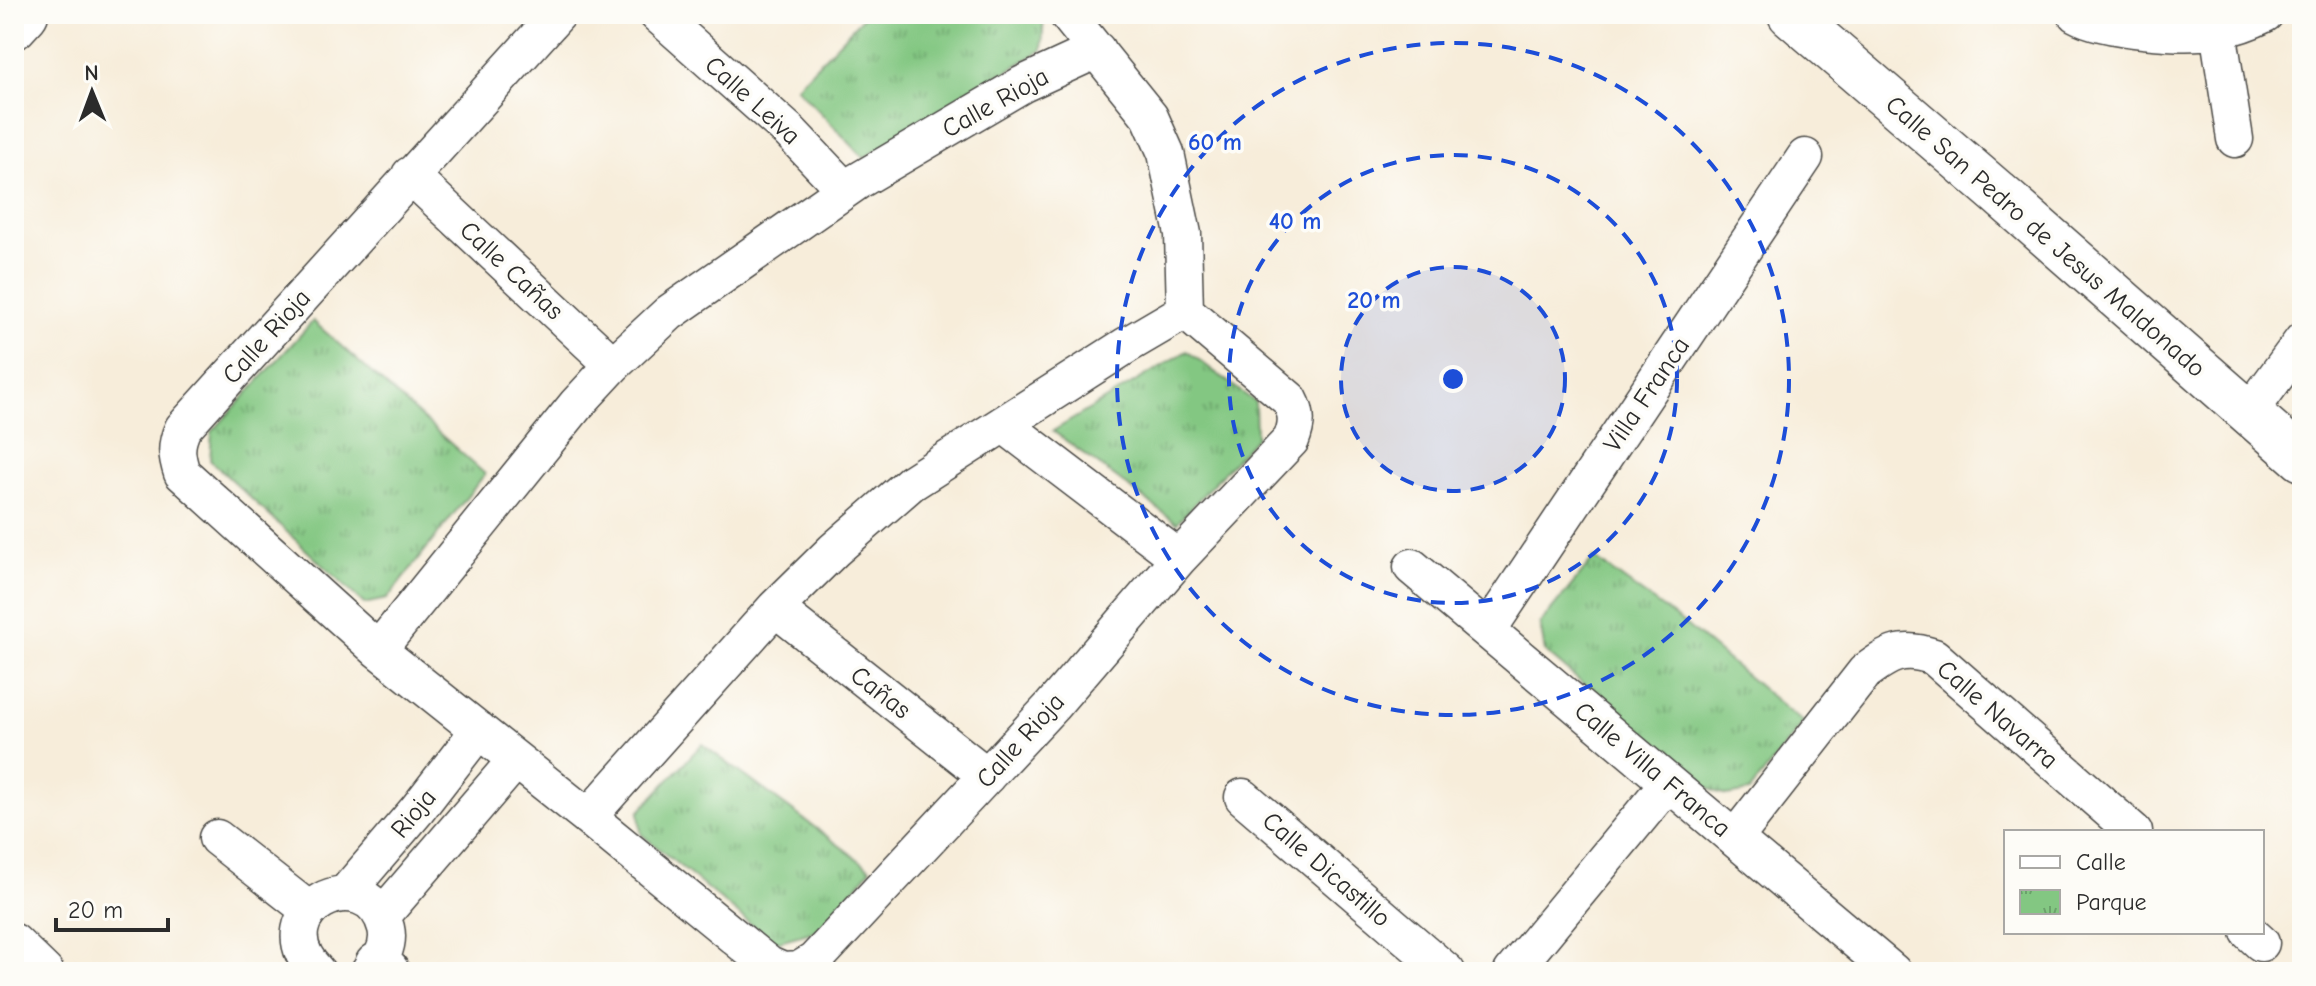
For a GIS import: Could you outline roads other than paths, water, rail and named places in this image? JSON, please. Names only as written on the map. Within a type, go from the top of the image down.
[{"type":"street","points":[[14,27],[26,14]]},
{"type":"street","name":"Calle Rioja","points":[[558,14],[183,428],[176,455],[182,473],[378,650],[769,965],[783,971],[799,970],[814,961],[1052,706],[1179,558],[1291,440],[1297,413],[1290,400],[1185,311]]},
{"type":"street","name":"Calle Leiva","points":[[657,14],[790,132],[845,190]]},
{"type":"street","points":[[588,817],[775,608],[834,550],[911,483],[1185,311],[1183,234],[1166,153],[1150,117],[1067,14]]},
{"type":"street","name":"Calle San Pedro de Jesus Maldonado","points":[[1790,14],[2302,459]]},
{"type":"street","points":[[2076,14],[2087,20],[2131,28],[2190,32],[2218,30],[2265,14]]},
{"type":"street","points":[[2218,30],[2235,139]]},
{"type":"street","name":"Calle Rioja","points":[[378,650],[576,405],[613,365],[669,313],[845,190],[1023,84],[1097,50]]},
{"type":"street","name":"Villa Franca","points":[[1488,630],[1805,157]]},
{"type":"street","name":"Calle Cañas","points":[[410,175],[613,365]]},
{"type":"street","points":[[2249,413],[2302,341]]},
{"type":"street","points":[[1003,424],[1179,558]]},
{"type":"street","name":"Calle Villa Franca","points":[[1412,567],[1893,972]]},
{"type":"street","name":"Cañas","points":[[775,608],[987,776]]},
{"type":"street","name":"Calle Navarra","points":[[1735,838],[1865,672],[1901,651],[1934,657],[2132,830]]},
{"type":"street","name":"Rioja","points":[[345,894],[394,838],[479,730]]},
{"type":"street","name":"Rioja","points":[[382,916],[516,760]]},
{"type":"street","points":[[1512,972],[1668,783]]},
{"type":"street","name":"Calle Dicastillo","points":[[1243,797],[1447,972]]},
{"type":"street","points":[[217,838],[309,910]]},
{"type":"street","points":[[394,838],[427,866]]},
{"type":"street","points":[[305,967],[299,942],[301,925],[309,910],[325,897],[345,894],[372,904],[382,916],[387,933],[378,970]]},
{"type":"street","points":[[14,942],[45,972]]}]
